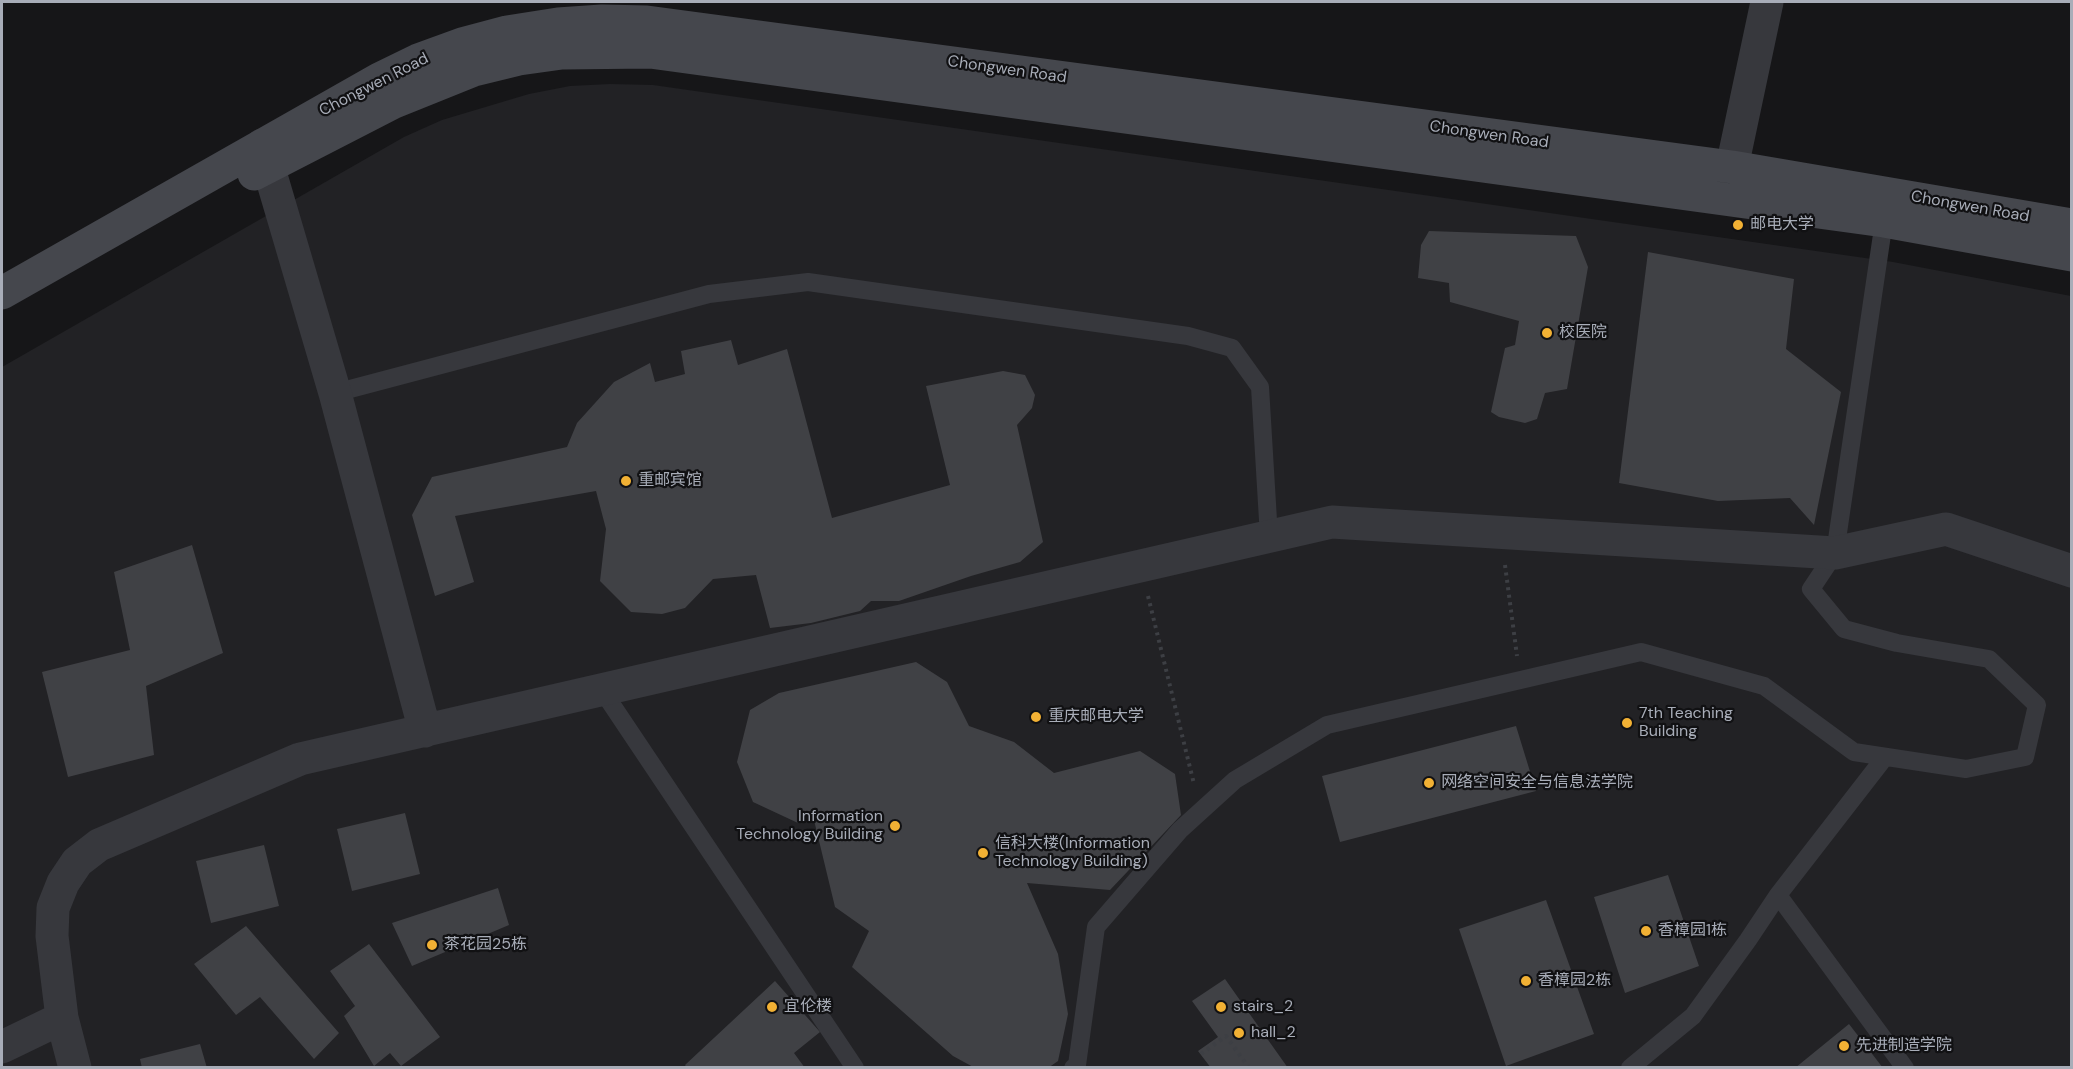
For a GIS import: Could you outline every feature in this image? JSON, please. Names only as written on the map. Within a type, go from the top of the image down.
[{"type":"main road","name":"Chongwen Road","points":[[2,317],[265,156],[379,79],[418,60],[462,44],[507,32],[558,24],[613,21],[659,24],[1732,167],[2072,225]]},
{"type":"main road","name":"Chongwen Road","points":[[2,294],[265,156],[474,70],[519,59],[562,53],[650,52],[1884,221],[2072,255]]},
{"type":"street","points":[[1732,167],[1767,2]]},
{"type":"street","points":[[265,156],[335,393],[425,730]]},
{"type":"street","points":[[75,1068],[62,1018],[52,936],[53,908],[63,883],[77,862],[99,845],[300,759],[1332,522],[1835,553],[1946,529],[2072,571]]},
{"type":"street","points":[[2,1047],[62,1018]]},
{"type":"lane","points":[[1073,1068],[1077,1065],[1096,927],[1180,830],[1234,780],[1327,725],[1641,652],[1764,686],[1854,752],[1966,770],[2025,757],[2037,705],[1989,659],[1897,643],[1844,629],[1811,589],[1835,553],[1884,221]]},
{"type":"lane","points":[[335,393],[709,294],[808,282],[1188,336],[1232,348],[1260,387],[1269,537]]},
{"type":"lane","points":[[602,690],[855,1068]]},
{"type":"lane","points":[[1630,1068],[1693,1016],[1778,895],[1885,757]]},
{"type":"lane","points":[[1778,895],[1905,1068]]},
{"type":"path","points":[[1501,533],[1520,680]]},
{"type":"path","points":[[1141,566],[1201,811]]},
{"type":"path","points":[[1201,1054],[1226,1036],[1249,1068]]},
{"type":"shaded area","name":"重庆邮电大学","points":[[653,85],[1893,262],[2071,296],[2071,1067],[2,1067],[2,367],[404,137],[442,120],[529,94],[570,86]]},
{"type":"building","name":"校医院","points":[[1429,231],[1576,236],[1588,267],[1567,389],[1545,393],[1537,419],[1525,423],[1499,417],[1491,412],[1505,348],[1515,345],[1519,321],[1450,302],[1449,283],[1418,278],[1421,245]]},
{"type":"building","points":[[1648,252],[1794,279],[1786,349],[1841,392],[1814,525],[1790,498],[1718,501],[1619,483]]},
{"type":"building","name":"重邮宾馆","points":[[731,340],[738,365],[787,349],[832,518],[950,485],[926,386],[1003,371],[1025,375],[1035,395],[1032,408],[1017,425],[1043,542],[1020,562],[899,601],[871,601],[860,611],[811,623],[770,628],[756,575],[713,579],[685,608],[662,614],[631,612],[600,581],[606,529],[596,491],[455,516],[474,582],[435,596],[412,515],[432,477],[567,447],[577,423],[614,382],[650,363],[655,382],[685,374],[681,351]]},
{"type":"building","points":[[192,545],[223,653],[146,686],[154,755],[68,777],[42,672],[130,650],[114,572]]},
{"type":"building","name":"信科大楼(Information Technology Building)","points":[[916,662],[947,682],[969,726],[1014,742],[1054,773],[1140,751],[1175,774],[1181,815],[1110,890],[1027,883],[1058,954],[1068,1014],[1058,1061],[1048,1068],[975,1068],[953,1056],[852,967],[869,931],[835,907],[813,816],[798,823],[753,802],[737,762],[750,710],[779,693]]},
{"type":"building","name":"网络空间安全与信息法学院","points":[[1516,726],[1536,791],[1340,842],[1322,776]]},
{"type":"building","points":[[405,813],[420,874],[352,891],[337,829]]},
{"type":"building","points":[[264,845],[279,906],[211,923],[196,861]]},
{"type":"building","name":"香樟园1栋","points":[[1668,875],[1699,966],[1625,993],[1594,897]]},
{"type":"building","name":"茶花园25栋","points":[[498,888],[509,925],[412,966],[392,923]]},
{"type":"building","name":"香樟园2栋","points":[[1546,900],[1594,1034],[1506,1066],[1459,929]]},
{"type":"building","points":[[246,926],[339,1033],[314,1059],[260,997],[236,1015],[194,964]]},
{"type":"building","points":[[369,944],[440,1037],[401,1066],[390,1053],[374,1066],[344,1016],[355,1006],[330,971]]},
{"type":"building","points":[[1225,979],[1288,1068],[1211,1068],[1198,1051],[1218,1037],[1192,1001]]},
{"type":"building","name":"宜伦楼","points":[[775,981],[820,1032],[794,1053],[805,1068],[687,1068],[685,1065]]},
{"type":"building","name":"先进制造学院","points":[[1849,1024],[1883,1068],[1795,1068]]},
{"type":"building","points":[[200,1044],[207,1068],[142,1068],[140,1059]]},
{"type":"place","name":"邮电大学","points":[[1738,225]]},
{"type":"place","name":"校医院","points":[[1547,333]]},
{"type":"place","name":"重邮宾馆","points":[[626,481]]},
{"type":"place","name":"重庆邮电大学","points":[[1036,717]]},
{"type":"place","name":"7th Teaching Building","points":[[1627,723]]},
{"type":"place","name":"网络空间安全与信息法学院","points":[[1429,783]]},
{"type":"place","name":"Information Technology Building","points":[[895,826]]},
{"type":"place","name":"信科大楼(Information Technology Building)","points":[[983,853]]},
{"type":"place","name":"香樟园1栋","points":[[1646,931]]},
{"type":"place","name":"茶花园25栋","points":[[432,945]]},
{"type":"place","name":"香樟园2栋","points":[[1526,981]]},
{"type":"place","name":"宜伦楼","points":[[772,1007]]},
{"type":"place","name":"stairs_2","points":[[1221,1007]]},
{"type":"place","name":"hall_2","points":[[1239,1033]]},
{"type":"place","name":"先进制造学院","points":[[1844,1046]]}]
